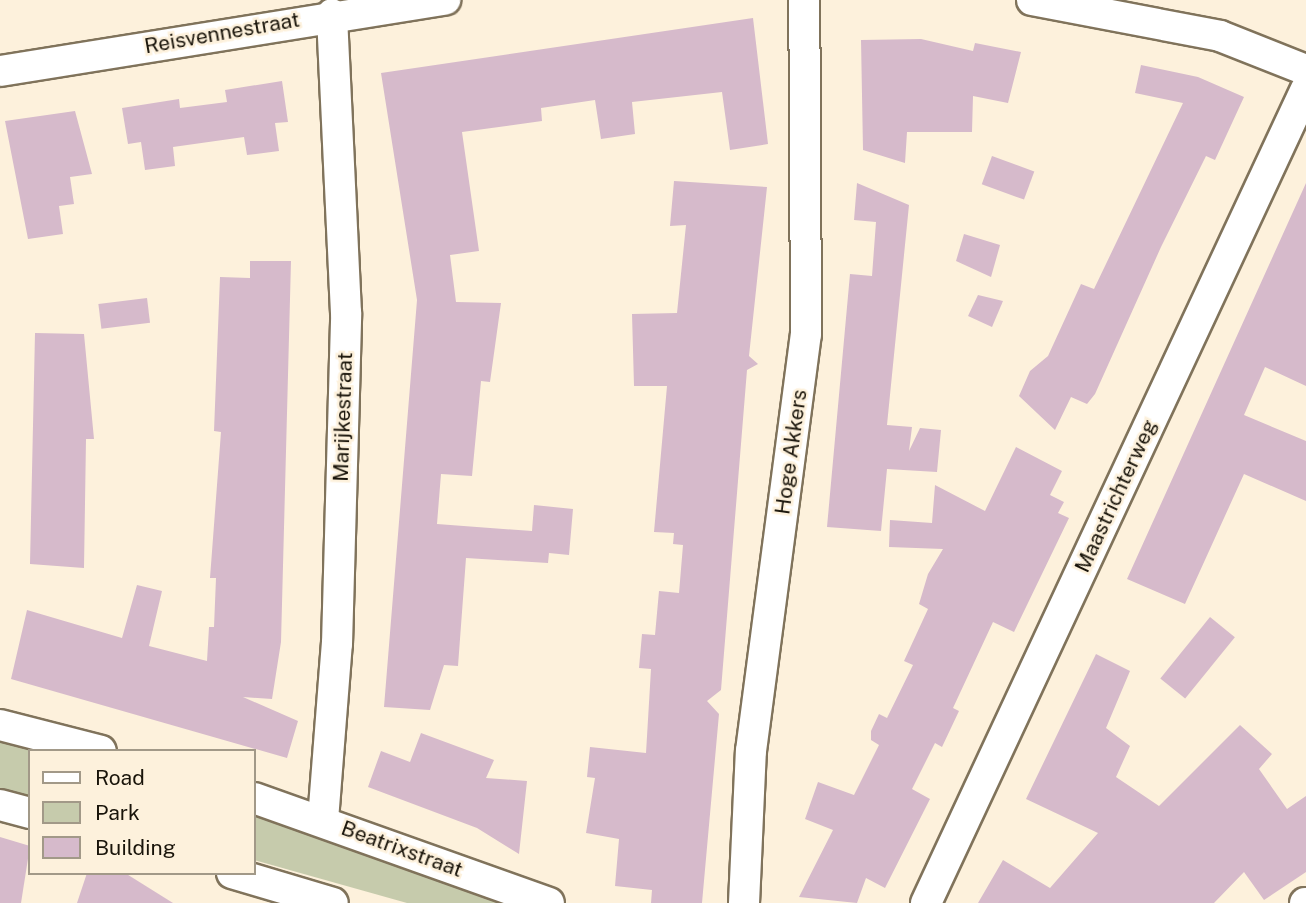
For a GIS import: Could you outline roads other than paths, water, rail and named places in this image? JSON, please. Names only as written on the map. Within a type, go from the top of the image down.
[{"type":"street","name":"Reisvennestraat","points":[[0,71],[332,14],[445,0]]},
{"type":"street","name":"Hoge Akkers","points":[[744,903],[751,751],[806,335],[804,0]]},
{"type":"street","points":[[1032,0],[1220,36],[1306,69]]},
{"type":"street","name":"Marijkestraat","points":[[323,820],[337,644],[346,313],[332,14]]},
{"type":"street","name":"Maastrichterweg","points":[[926,903],[1306,89]]},
{"type":"street","points":[[0,725],[93,749]]},
{"type":"street","name":"Beatrixstraat","points":[[256,799],[323,820],[549,903]]},
{"type":"street","points":[[0,805],[28,812]]},
{"type":"street","points":[[239,875],[333,903]]}]
